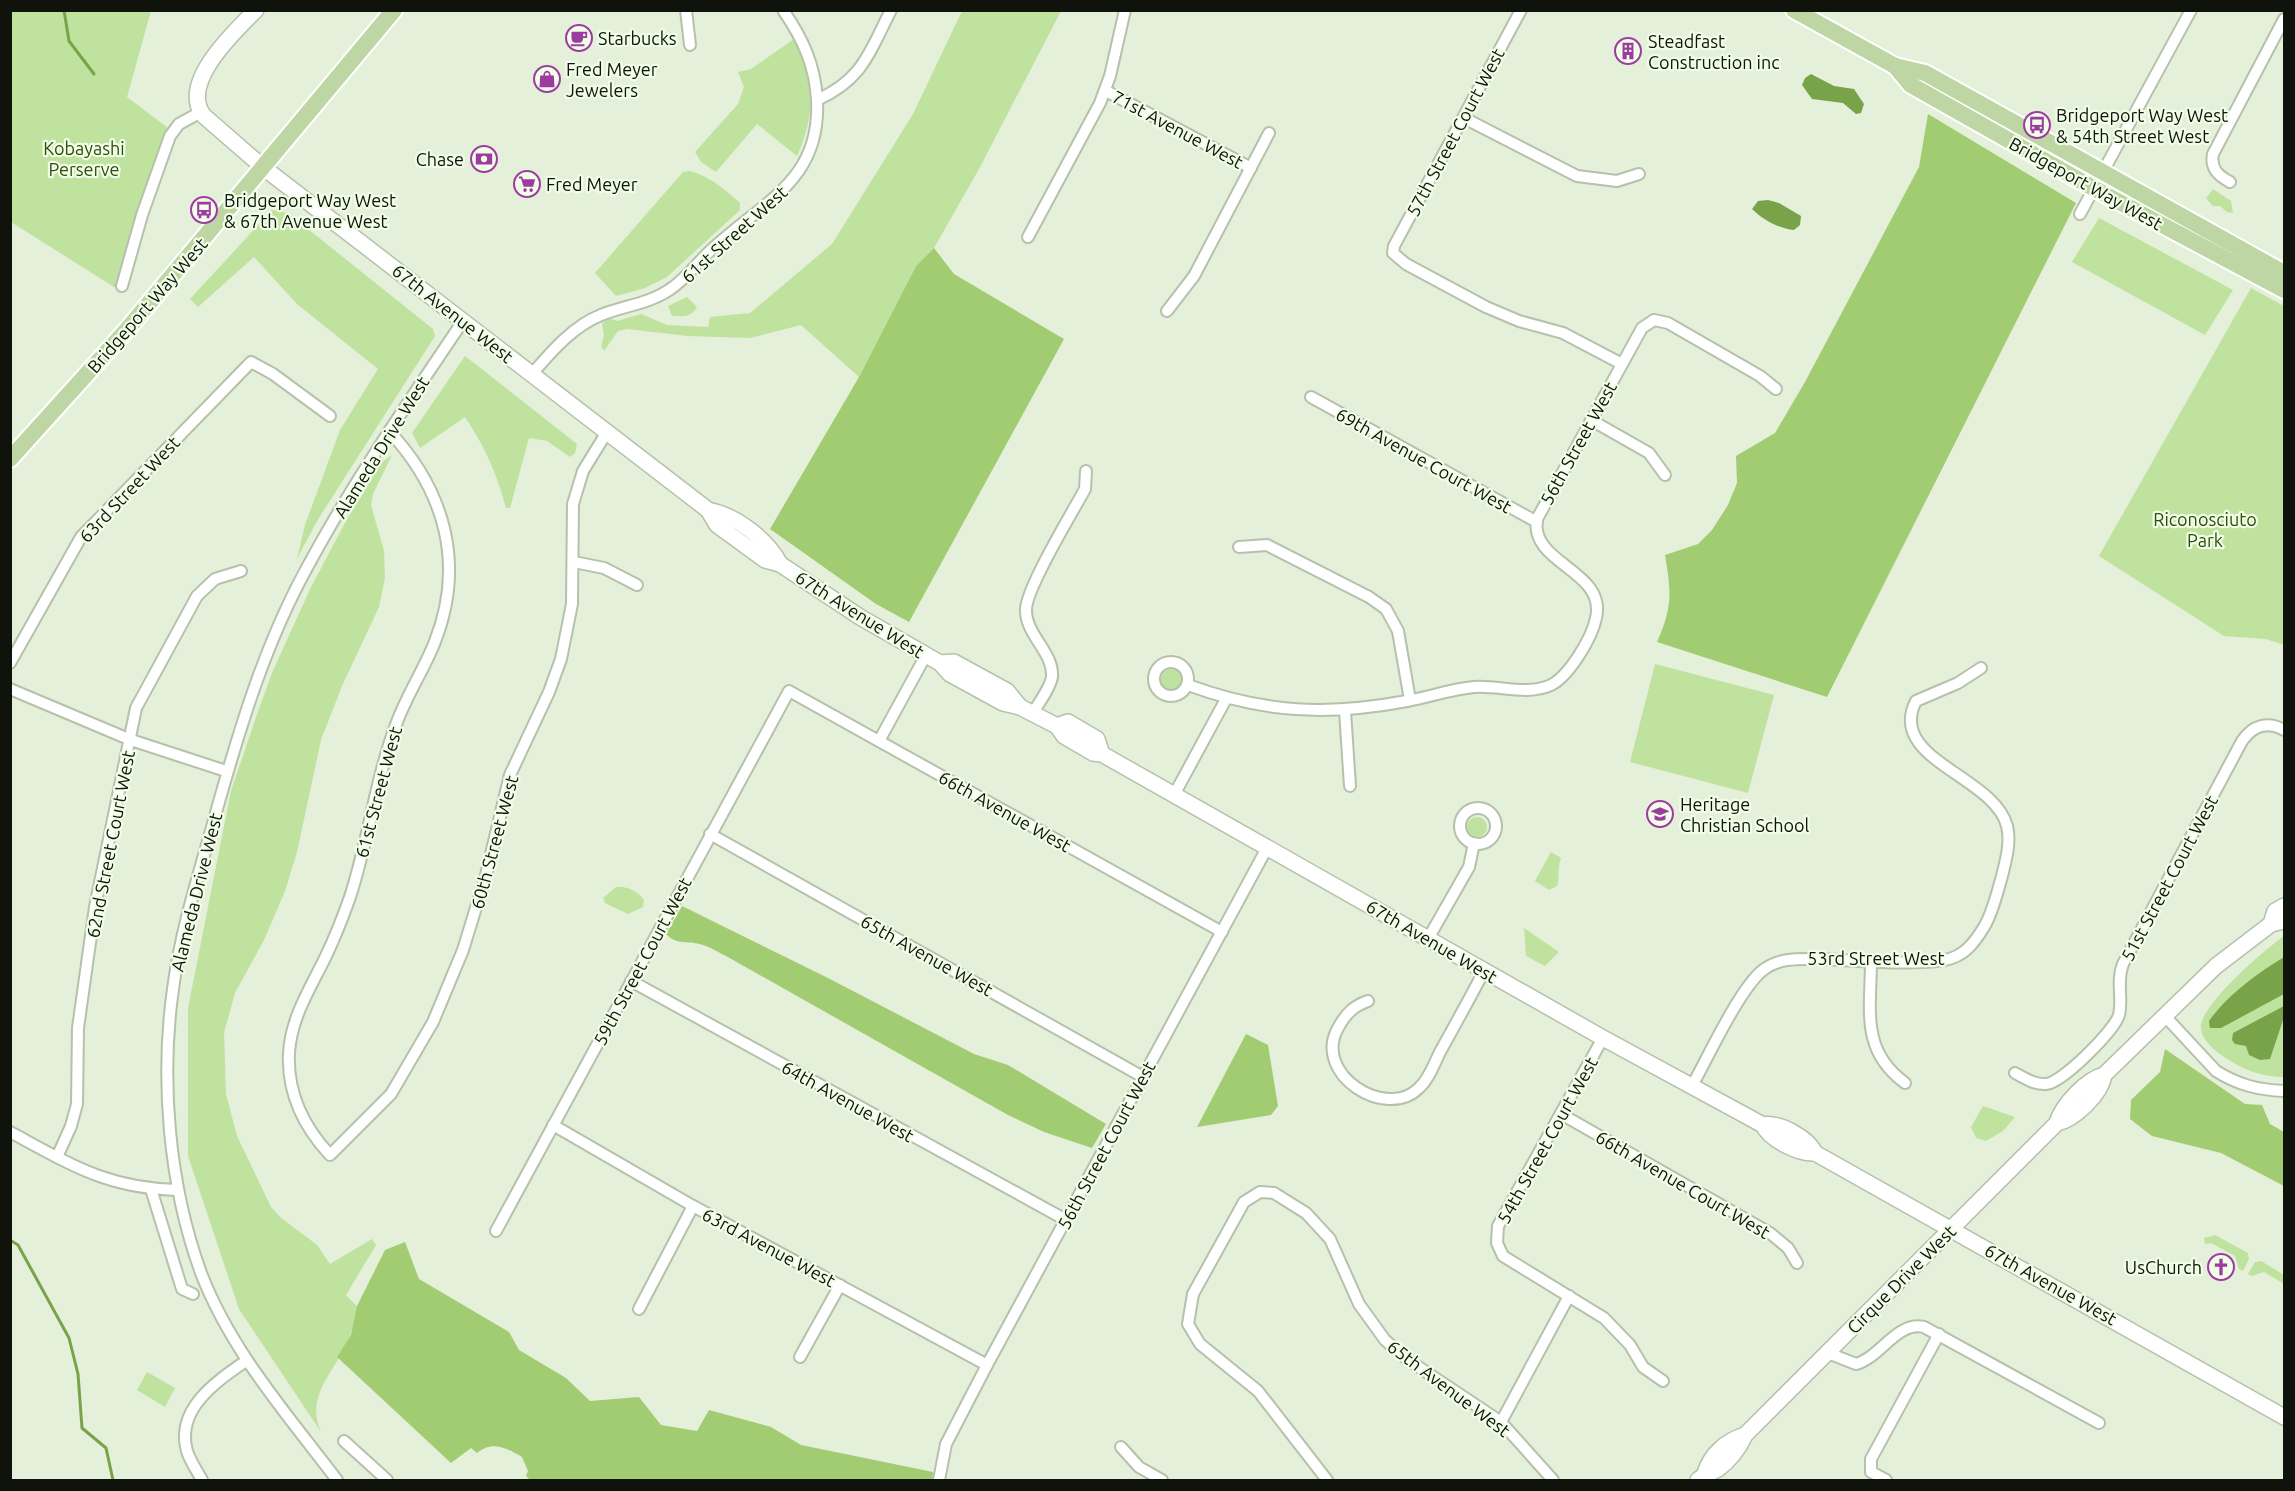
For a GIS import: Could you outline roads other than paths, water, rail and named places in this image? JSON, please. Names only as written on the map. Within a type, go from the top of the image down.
[{"type":"main road","name":"Bridgeport Way West","points":[[10,459],[130,326],[394,10]]},
{"type":"main road","name":"Bridgeport Way West","points":[[1794,10],[1895,66],[1925,73],[2284,273]]},
{"type":"main road","name":"Bridgeport Way West","points":[[1895,66],[1911,85],[2095,189],[2284,290]]},
{"type":"street","points":[[122,286],[142,215],[170,136],[179,124],[201,112],[197,96],[205,71],[256,10]]},
{"type":"street","points":[[686,10],[690,45]]},
{"type":"street","points":[[783,10],[802,40],[809,57],[818,100],[844,87],[859,71],[891,10]]},
{"type":"street","points":[[1028,237],[1106,91],[1125,10]]},
{"type":"street","name":"57th Street Court West","points":[[1393,255],[1394,246],[1521,10]]},
{"type":"street","points":[[2080,214],[2192,10]]},
{"type":"street","points":[[2230,182],[2216,172],[2212,163],[2213,154],[2284,19]]},
{"type":"street","name":"71st Avenue West","points":[[1106,91],[1251,168]]},
{"type":"street","name":"61st Street West","points":[[532,374],[585,323],[602,314],[644,302],[669,291],[721,241],[779,195],[794,180],[809,153],[816,129],[818,100]]},
{"type":"street","name":"67th Avenue West","points":[[201,112],[264,168],[708,510],[717,525],[757,555],[780,564],[860,617],[940,663],[954,662],[1007,691],[1026,710],[1057,726],[1064,736],[1093,753],[1102,754],[1429,937],[1603,1038],[1763,1125],[1767,1133],[1805,1154],[1815,1153],[1951,1228],[2284,1418]]},
{"type":"street","points":[[1464,118],[1576,176],[1617,181],[1639,174]]},
{"type":"street","points":[[1167,311],[1194,276],[1269,133]]},
{"type":"street","name":"56th Street West","points":[[1393,255],[1445,285],[1513,319],[1563,333],[1622,364]]},
{"type":"street","name":"56th Street West","points":[[1537,522],[1622,364],[1641,331],[1651,321],[1659,320],[1671,325],[1754,372],[1776,389]]},
{"type":"street","name":"Alameda Drive West","points":[[337,1480],[246,1361],[201,1273],[178,1190],[169,1116],[168,1046],[173,988],[190,901],[241,720],[283,616],[309,564],[389,430],[464,321]]},
{"type":"street","name":"63rd Street West","points":[[10,663],[81,537],[251,362],[273,374],[330,416]]},
{"type":"street","name":"69th Avenue Court West","points":[[1311,397],[1537,522]]},
{"type":"street","points":[[1591,420],[1649,453],[1665,475]]},
{"type":"street","name":"61st Street West","points":[[330,1155],[306,1125],[298,1107],[290,1077],[290,1040],[299,1010],[325,957],[350,896],[385,755],[404,704],[434,645],[441,624],[448,585],[447,545],[436,501],[420,468],[389,430]]},
{"type":"street","name":"60th Street West","points":[[330,1155],[391,1094],[433,1022],[449,986],[475,916],[510,775],[549,692],[561,659],[572,604],[574,562],[572,523],[577,488],[590,457],[607,432]]},
{"type":"street","points":[[1026,710],[1052,677],[1048,659],[1027,625],[1026,607],[1034,584],[1085,489],[1086,471]]},
{"type":"street","points":[[1188,685],[1226,699],[1289,710],[1346,711],[1475,687],[1534,690],[1552,685],[1569,669],[1595,621],[1596,599],[1585,582],[1542,543],[1537,535],[1537,522]]},
{"type":"street","points":[[1239,547],[1267,545],[1369,597],[1386,609],[1398,631],[1410,700]]},
{"type":"street","points":[[574,562],[604,568],[637,585]]},
{"type":"street","name":"62nd Street Court West","points":[[57,1157],[71,1126],[76,1104],[78,1028],[95,907],[140,700],[192,603],[215,579],[241,571]]},
{"type":"street","points":[[879,741],[926,655]]},
{"type":"street","name":"53rd Street West","points":[[1692,1086],[1742,997],[1762,970],[1788,960],[1952,959],[1971,946],[1989,918],[2008,844],[2005,820],[1980,789],[1937,763],[1925,751],[1918,742],[1911,720],[1916,700],[1958,683],[1981,668]]},
{"type":"street","points":[[10,689],[130,740],[226,771]]},
{"type":"street","name":"66th Avenue West","points":[[789,691],[1222,932]]},
{"type":"street","name":"59th Street Court West","points":[[496,1231],[789,691]]},
{"type":"street","points":[[1174,795],[1226,699]]},
{"type":"street","points":[[1346,711],[1350,786]]},
{"type":"street","name":"51st Street Court West","points":[[2015,1073],[2040,1083],[2056,1081],[2114,1025],[2119,1013],[2119,978],[2126,959],[2242,741],[2248,733],[2259,726],[2271,725],[2284,730]]},
{"type":"street","name":"65th Avenue West","points":[[710,834],[1143,1077]]},
{"type":"street","points":[[1429,937],[1469,867],[1474,843]]},
{"type":"street","name":"56th Street Court West","points":[[939,1480],[946,1444],[987,1365],[1267,848]]},
{"type":"street","name":"Cirque Drive West","points":[[1702,1477],[1717,1469],[1739,1448],[1745,1435],[2056,1123],[2068,1121],[2103,1086],[2104,1075],[2164,1016],[2216,966],[2278,922],[2275,911],[2284,906]]},
{"type":"street","points":[[1871,960],[1871,1017],[1875,1050],[1885,1065],[1905,1083]]},
{"type":"street","points":[[1368,1001],[1350,1011],[1339,1026],[1332,1043],[1334,1062],[1344,1078],[1377,1097],[1386,1100],[1405,1098],[1425,1082],[1484,971]]},
{"type":"street","name":"64th Avenue West","points":[[631,981],[1066,1220]]},
{"type":"street","points":[[2164,1016],[2216,1071],[2226,1078],[2256,1089],[2284,1091]]},
{"type":"street","name":"54th Street Court West","points":[[1569,1296],[1508,1261],[1497,1243],[1498,1226],[1603,1038]]},
{"type":"street","name":"66th Avenue Court West","points":[[1561,1114],[1774,1235],[1788,1248],[1797,1263]]},
{"type":"street","name":"63rd Avenue West","points":[[553,1125],[693,1206],[987,1365]]},
{"type":"street","points":[[10,1132],[57,1157],[116,1183],[151,1189],[178,1190]]},
{"type":"street","points":[[151,1189],[182,1289],[193,1294]]},
{"type":"street","name":"65th Avenue West","points":[[1322,1479],[1299,1441],[1258,1391],[1195,1338],[1189,1329],[1187,1316],[1193,1294],[1244,1202],[1260,1192],[1274,1193],[1306,1213],[1319,1225],[1338,1254],[1359,1304],[1385,1340],[1408,1360],[1501,1422],[1553,1480]]},
{"type":"street","points":[[639,1309],[693,1206]]},
{"type":"street","points":[[800,1357],[840,1285]]},
{"type":"street","points":[[1501,1422],[1569,1296],[1614,1327],[1630,1345],[1643,1367],[1664,1381]]},
{"type":"street","points":[[1828,1353],[1856,1364],[1873,1357],[1910,1326],[1924,1327],[2099,1423]]},
{"type":"street","points":[[1886,1480],[1871,1473],[1871,1459],[1939,1334]]},
{"type":"street","points":[[202,1480],[187,1452],[185,1437],[189,1420],[206,1390],[246,1361]]},
{"type":"street","points":[[344,1441],[387,1480]]},
{"type":"street","points":[[1121,1447],[1138,1467],[1162,1480]]},
{"type":"waterway","points":[[64,10],[69,41],[94,74]]},
{"type":"waterway","points":[[10,1240],[18,1245],[69,1338],[78,1374],[82,1428],[106,1448],[113,1480]]},
{"type":"place","name":"Starbucks","points":[[579,38]]},
{"type":"place","name":"Steadfast Construction inc","points":[[1628,51]]},
{"type":"place","name":"Fred Meyer Jewelers","points":[[547,79]]},
{"type":"place","name":"Bridgeport Way West & 54th Street West","points":[[2037,125]]},
{"type":"place","name":"Chase","points":[[484,159]]},
{"type":"place","name":"Fred Meyer","points":[[527,184]]},
{"type":"place","name":"Bridgeport Way West & 67th Avenue West","points":[[204,210]]},
{"type":"place","name":"Heritage Christian School","points":[[1660,814]]},
{"type":"place","name":"UsChurch","points":[[2221,1267]]},
{"type":"park label","name":"Kobayashi Perserve","points":[[84,158]]},
{"type":"park label","name":"Riconosciuto Park","points":[[2205,529]]}]
